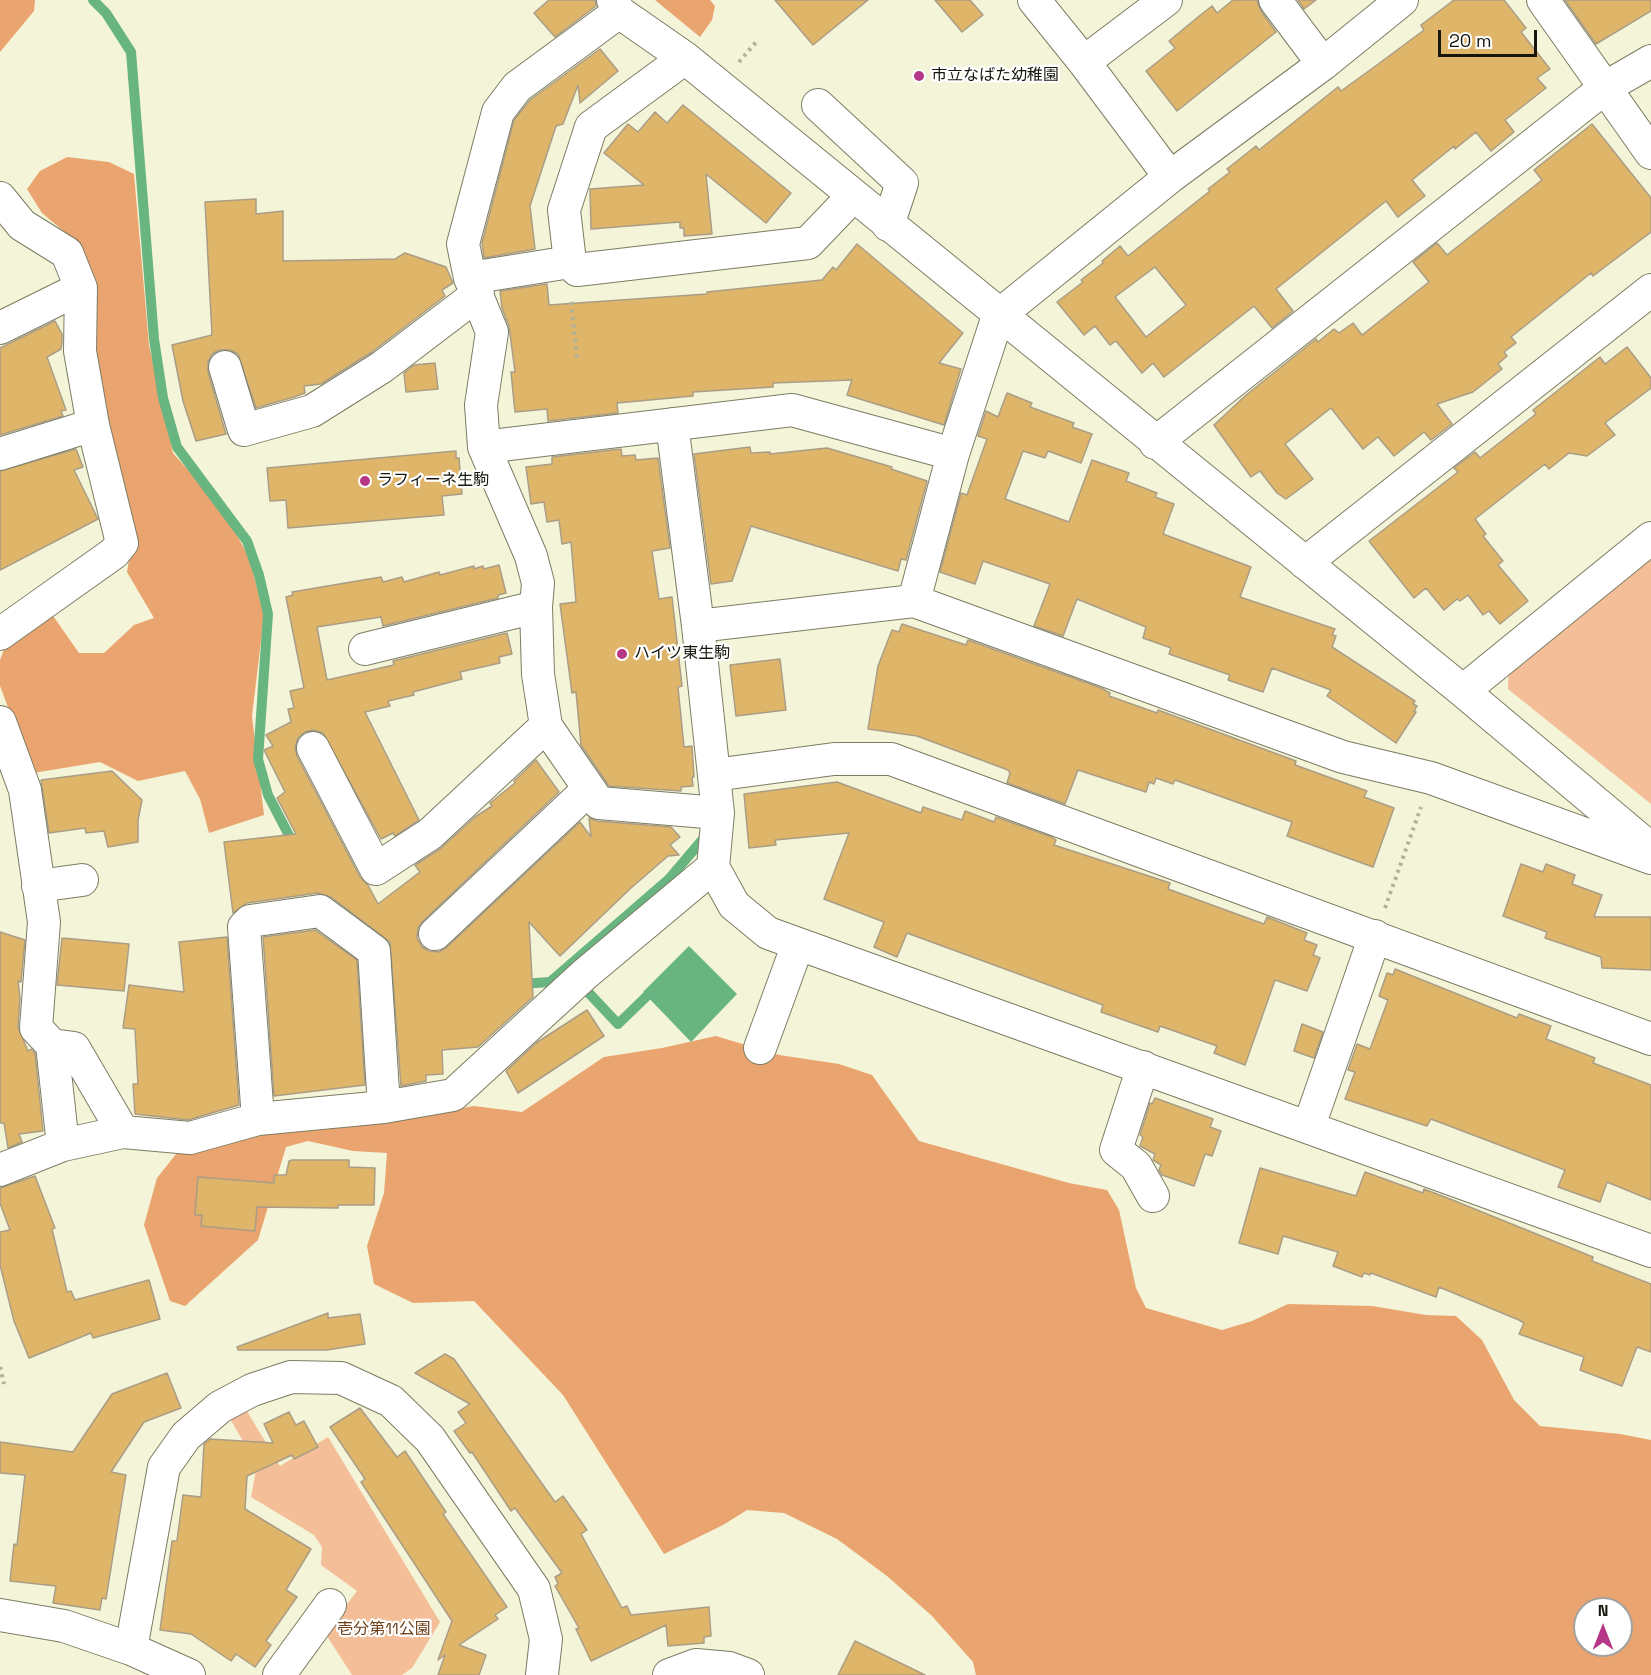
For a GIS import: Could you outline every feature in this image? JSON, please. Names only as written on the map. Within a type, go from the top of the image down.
[{"type":"street","points":[[1034,0],[1084,62],[1170,177]]},
{"type":"street","points":[[1084,62],[1166,0]]},
{"type":"street","points":[[1275,0],[1323,64]]},
{"type":"street","points":[[914,601],[953,454],[998,316],[1170,177],[1323,64],[1402,0]]},
{"type":"street","points":[[1543,0],[1651,153]]},
{"type":"street","points":[[718,813],[599,803],[546,726],[538,674],[536,607],[538,583],[531,556],[483,447],[481,405],[492,332],[474,286],[463,244],[498,112],[517,87],[616,6],[685,58],[998,316],[1463,691],[1651,849]]},
{"type":"street","points":[[574,266],[564,210],[591,127],[685,58]]},
{"type":"street","points":[[1155,442],[1606,87],[1651,61]]},
{"type":"street","points":[[818,105],[902,183],[888,225]]},
{"type":"street","points":[[225,367],[244,430],[282,420],[312,411],[372,374],[474,286],[574,266],[808,243],[853,196]]},
{"type":"street","points":[[0,198],[22,225],[67,253],[81,288],[81,351],[93,425],[122,543],[114,553],[0,634]]},
{"type":"street","points":[[0,328],[81,288]]},
{"type":"street","points":[[1305,563],[1651,290]]},
{"type":"street","points":[[483,447],[792,410],[953,454]]},
{"type":"street","points":[[672,424],[698,627],[718,813],[713,867],[734,905],[768,933],[1651,1251]]},
{"type":"street","points":[[0,454],[93,425]]},
{"type":"street","points":[[1463,691],[1651,538]]},
{"type":"street","points":[[698,627],[914,601],[1343,758],[1431,778],[1651,858]]},
{"type":"street","points":[[365,649],[536,607]]},
{"type":"street","points":[[0,722],[25,790],[44,922],[36,1028],[52,1044],[74,1048],[123,1132]]},
{"type":"street","points":[[313,748],[376,869],[430,834],[546,726]]},
{"type":"street","points":[[714,775],[834,759],[891,759],[1651,1039]]},
{"type":"street","points":[[435,934],[590,789]]},
{"type":"street","points":[[0,1170],[63,1145],[123,1132],[190,1138],[258,1119],[384,1107],[453,1095],[585,974],[713,867]]},
{"type":"street","points":[[38,886],[82,880]]},
{"type":"street","points":[[258,1119],[244,927],[250,921],[320,911],[374,951],[384,1107]]},
{"type":"street","points":[[1309,1126],[1375,936]]},
{"type":"street","points":[[760,1048],[798,944]]},
{"type":"street","points":[[52,1044],[63,1145]]},
{"type":"street","points":[[1143,1067],[1116,1150],[1136,1166],[1153,1196]]},
{"type":"street","points":[[130,1649],[164,1467],[186,1436],[220,1407],[252,1390],[291,1377],[341,1378],[391,1401],[430,1438],[534,1589],[546,1639],[543,1675]]},
{"type":"street","points":[[279,1675],[330,1605]]},
{"type":"street","points":[[0,1615],[64,1626],[130,1649],[189,1675]]},
{"type":"street","points":[[669,1675],[696,1665],[729,1668],[748,1675]]},
{"type":"path","points":[[739,63],[757,41]]},
{"type":"path","points":[[574,266],[570,286],[577,357]]},
{"type":"path","points":[[1375,936],[1431,778]]},
{"type":"path","points":[[0,1367],[4,1384]]},
{"type":"green space","points":[[1651,556],[1651,804],[1508,689],[1509,667]]},
{"type":"green space","name":"壱分第11公園","points":[[245,1408],[280,1466],[328,1437],[440,1622],[412,1668],[402,1675],[352,1675],[325,1633],[357,1591],[321,1565],[322,1547],[314,1535],[251,1497],[257,1465],[229,1417]]},
{"type":"shaded area","points":[[0,0],[35,0],[34,11],[0,52]]},
{"type":"shaded area","points":[[655,0],[710,0],[715,6],[712,20],[700,37]]},
{"type":"shaded area","points":[[67,157],[109,162],[134,174],[149,345],[173,453],[212,497],[235,532],[250,559],[264,616],[252,716],[264,815],[209,833],[200,799],[185,771],[138,781],[100,762],[33,773],[0,686],[0,660],[7,642],[51,613],[79,653],[104,653],[134,625],[154,618],[127,572],[130,554],[92,347],[95,298],[80,245],[42,213],[27,189],[40,171]]},
{"type":"shaded area","points":[[689,946],[737,994],[691,1042],[643,992]]},
{"type":"shaded area","points":[[716,1036],[779,1055],[839,1064],[872,1075],[919,1141],[1069,1183],[1107,1190],[1119,1210],[1136,1288],[1146,1308],[1222,1330],[1252,1321],[1288,1304],[1372,1306],[1426,1315],[1456,1316],[1482,1340],[1514,1400],[1540,1426],[1620,1434],[1651,1440],[1651,1675],[976,1675],[973,1662],[932,1616],[887,1576],[837,1539],[784,1513],[747,1510],[723,1525],[664,1554],[563,1395],[474,1301],[413,1303],[374,1284],[367,1246],[384,1193],[387,1153],[353,1151],[308,1141],[286,1147],[258,1240],[185,1306],[170,1301],[144,1225],[157,1178],[180,1149],[255,1129],[426,1114],[474,1106],[522,1112],[604,1057],[662,1048]]},
{"type":"building","points":[[549,0],[595,0],[596,6],[555,37],[534,13]]},
{"type":"building","points":[[775,0],[868,0],[813,45]]},
{"type":"building","points":[[935,0],[970,0],[983,15],[962,32]]},
{"type":"building","points":[[1233,0],[1257,0],[1261,11],[1276,32],[1177,111],[1146,71],[1175,48],[1169,41],[1198,17],[1212,6],[1217,13]]},
{"type":"building","points":[[1298,0],[1316,0],[1304,9]]},
{"type":"building","points":[[1454,0],[1504,0],[1526,28],[1521,32],[1550,69],[1537,78],[1546,88],[1505,120],[1514,132],[1491,151],[1476,132],[1455,149],[1454,146],[1412,180],[1425,196],[1398,217],[1386,201],[1276,289],[1293,311],[1272,328],[1254,306],[1164,377],[1153,363],[1142,373],[1116,341],[1110,345],[1095,326],[1084,335],[1057,302],[1083,282],[1081,280],[1120,246],[1128,256],[1210,191],[1208,189],[1230,172],[1227,169],[1256,146],[1259,150],[1338,87],[1341,91],[1377,65],[1424,30],[1421,25]],"holes":[[[1155,267],[1186,305],[1146,337],[1115,297]]]},
{"type":"building","points":[[1565,0],[1651,0],[1651,11],[1596,44]]},
{"type":"building","points":[[600,49],[618,71],[580,103],[578,85],[563,124],[556,126],[530,206],[535,249],[484,258],[482,243],[514,120],[530,100]]},
{"type":"building","points":[[683,105],[791,193],[766,223],[706,174],[712,234],[684,236],[684,228],[680,228],[680,222],[591,229],[590,189],[644,185],[604,153],[628,124],[638,132],[655,112],[667,123]]},
{"type":"building","points":[[1592,124],[1651,198],[1651,232],[1593,276],[1591,273],[1511,337],[1516,343],[1504,352],[1507,356],[1498,364],[1502,369],[1473,392],[1437,404],[1452,424],[1431,440],[1424,432],[1394,456],[1378,437],[1363,449],[1331,408],[1285,444],[1313,479],[1286,499],[1277,493],[1260,471],[1251,477],[1214,425],[1245,396],[1316,339],[1318,342],[1334,329],[1339,333],[1353,323],[1362,335],[1429,282],[1413,262],[1437,243],[1447,255],[1542,180],[1534,170]]},
{"type":"building","points":[[256,199],[256,214],[283,211],[283,261],[395,259],[405,253],[446,267],[453,283],[442,290],[445,296],[372,352],[321,384],[304,386],[305,393],[294,397],[256,408],[238,354],[230,350],[219,350],[212,354],[208,362],[208,372],[226,434],[196,441],[183,401],[172,345],[212,335],[205,202]]},
{"type":"building","points":[[857,244],[963,333],[939,363],[961,369],[944,425],[847,395],[852,380],[773,383],[773,387],[693,392],[693,396],[617,403],[618,413],[548,421],[547,409],[515,412],[511,372],[515,372],[509,326],[502,308],[500,291],[547,284],[549,305],[707,294],[707,292],[822,280],[833,267],[836,270]]},
{"type":"building","points":[[55,321],[62,334],[61,349],[47,357],[66,410],[61,411],[63,416],[0,435],[0,348]]},
{"type":"building","points":[[1627,347],[1651,378],[1651,388],[1605,423],[1615,435],[1587,456],[1569,453],[1549,469],[1545,464],[1475,519],[1486,534],[1483,536],[1503,561],[1498,565],[1528,601],[1500,624],[1489,611],[1483,615],[1468,595],[1460,601],[1457,599],[1444,610],[1426,588],[1414,598],[1369,541],[1458,472],[1454,468],[1475,452],[1480,458],[1536,414],[1533,410],[1600,357],[1605,364]]},
{"type":"building","points":[[435,363],[438,389],[406,392],[404,373],[414,365]]},
{"type":"building","points":[[1007,393],[1032,403],[1030,407],[1074,423],[1072,427],[1092,434],[1081,463],[1048,451],[1045,458],[1023,451],[1005,499],[1069,522],[1092,460],[1129,473],[1126,481],[1157,493],[1155,497],[1174,504],[1163,534],[1251,567],[1240,597],[1335,629],[1332,635],[1336,636],[1332,647],[1415,701],[1413,704],[1417,706],[1414,711],[1416,712],[1396,743],[1327,696],[1331,690],[1272,668],[1263,692],[1228,680],[1230,675],[1169,654],[1171,648],[1143,638],[1146,627],[1077,599],[1063,636],[1034,626],[1050,584],[983,561],[975,584],[940,572],[961,493],[967,495],[987,439],[978,436],[986,411],[998,417]]},
{"type":"building","points":[[750,447],[751,453],[770,452],[770,454],[827,448],[892,467],[891,469],[927,481],[906,560],[901,559],[898,571],[751,526],[732,581],[711,584],[694,454]]},
{"type":"building","points":[[76,449],[83,467],[74,470],[98,519],[0,570],[0,471]]},
{"type":"building","points":[[621,449],[622,456],[635,455],[636,460],[658,458],[670,548],[652,551],[659,599],[672,597],[682,686],[678,687],[684,747],[692,746],[693,786],[681,787],[681,791],[609,786],[581,745],[576,692],[572,693],[560,604],[576,602],[571,542],[562,544],[559,520],[547,522],[544,502],[531,504],[526,467],[552,464],[552,457]]},
{"type":"building","name":"ラフィーネ生駒","points":[[456,451],[456,458],[459,458],[462,494],[442,496],[444,515],[288,528],[286,500],[270,501],[267,468]]},
{"type":"building","points":[[499,565],[506,593],[498,595],[498,598],[383,626],[381,617],[317,627],[327,680],[394,665],[393,661],[507,633],[512,654],[499,657],[500,663],[460,672],[462,679],[413,692],[414,695],[388,701],[390,706],[365,712],[419,820],[395,836],[393,833],[381,839],[323,733],[313,730],[305,732],[298,738],[295,747],[297,756],[360,877],[368,885],[378,904],[420,872],[415,865],[440,849],[475,817],[492,806],[490,803],[515,783],[514,781],[536,760],[559,792],[423,921],[418,928],[417,938],[422,947],[429,951],[439,952],[447,947],[580,822],[591,837],[589,818],[597,821],[671,827],[680,837],[670,845],[679,855],[668,856],[560,956],[529,922],[533,997],[478,1047],[442,1050],[443,1074],[426,1075],[426,1081],[401,1086],[390,942],[331,897],[318,893],[247,903],[233,913],[224,842],[296,834],[277,798],[285,792],[264,750],[273,746],[266,735],[291,722],[288,709],[294,708],[290,691],[304,688],[286,597],[293,595],[292,592],[381,577],[383,582],[402,577],[404,582],[439,572],[440,575],[474,566],[474,569],[483,566],[484,569]]},
{"type":"building","points":[[902,624],[966,645],[968,640],[1101,688],[1110,693],[1109,696],[1157,713],[1158,710],[1296,761],[1295,765],[1367,791],[1364,797],[1394,808],[1373,867],[1287,836],[1292,822],[1175,780],[1173,784],[1156,778],[1154,784],[1149,782],[1146,792],[1078,770],[1065,804],[1007,783],[1010,773],[1008,770],[917,736],[868,729],[878,666],[892,630],[899,632]]},
{"type":"building","points":[[780,659],[786,710],[736,716],[730,665]]},
{"type":"building","points":[[112,771],[142,800],[138,820],[138,842],[108,847],[104,831],[86,833],[85,828],[49,833],[41,780]]},
{"type":"building","points":[[837,782],[921,813],[923,807],[962,820],[965,811],[994,822],[996,817],[1052,837],[1056,840],[1054,845],[1170,883],[1168,889],[1264,924],[1267,917],[1307,933],[1304,940],[1317,945],[1313,955],[1320,958],[1307,991],[1275,980],[1245,1065],[1214,1053],[1217,1046],[1160,1026],[1158,1032],[1101,1012],[1103,1005],[907,933],[897,957],[874,947],[884,922],[824,899],[849,833],[775,840],[776,845],[749,848],[744,794]]},
{"type":"building","points":[[1521,864],[1543,872],[1546,864],[1575,875],[1572,884],[1602,895],[1594,917],[1651,917],[1651,970],[1602,968],[1601,957],[1545,938],[1547,932],[1503,916]]},
{"type":"building","points":[[315,930],[357,960],[365,1085],[274,1096],[263,937]]},
{"type":"building","points":[[0,932],[25,940],[21,982],[18,981],[20,998],[18,1027],[28,1051],[31,1049],[35,1053],[43,1131],[19,1134],[22,1142],[8,1148],[4,1123],[0,1123]]},
{"type":"building","points":[[227,937],[239,1105],[188,1120],[135,1114],[133,1084],[138,1084],[135,1029],[123,1028],[129,985],[184,992],[179,942]]},
{"type":"building","points":[[62,938],[129,944],[124,991],[57,985]]},
{"type":"building","points":[[1395,969],[1517,1018],[1519,1014],[1551,1026],[1546,1039],[1595,1058],[1593,1063],[1651,1085],[1651,1200],[1607,1182],[1600,1202],[1558,1187],[1565,1170],[1431,1119],[1427,1126],[1345,1099],[1355,1072],[1348,1070],[1357,1044],[1370,1049],[1388,1000],[1379,996],[1387,973],[1393,975]]},
{"type":"building","points":[[587,1010],[604,1036],[518,1093],[506,1071],[536,1043]]},
{"type":"building","points":[[1302,1024],[1323,1032],[1314,1058],[1294,1051]]},
{"type":"building","points":[[1155,1098],[1213,1119],[1210,1127],[1221,1131],[1212,1156],[1205,1154],[1194,1186],[1162,1175],[1159,1170],[1161,1165],[1153,1160],[1155,1154],[1140,1146],[1143,1137],[1140,1135],[1150,1103],[1152,1104]]},
{"type":"building","points":[[349,1160],[349,1167],[375,1168],[374,1205],[338,1205],[338,1208],[257,1207],[255,1231],[201,1226],[202,1215],[195,1215],[198,1177],[274,1183],[274,1175],[286,1175],[289,1161]]},
{"type":"building","points":[[1260,1168],[1356,1196],[1365,1172],[1423,1193],[1424,1189],[1593,1257],[1592,1261],[1651,1284],[1651,1352],[1637,1347],[1622,1386],[1580,1370],[1584,1357],[1519,1334],[1524,1323],[1519,1320],[1439,1287],[1436,1297],[1371,1273],[1370,1275],[1364,1273],[1362,1277],[1333,1266],[1338,1252],[1283,1236],[1278,1254],[1239,1243]]},
{"type":"building","points":[[35,1176],[55,1228],[52,1229],[67,1292],[71,1291],[75,1300],[149,1280],[160,1319],[93,1338],[91,1333],[29,1358],[14,1321],[0,1265],[0,1232],[10,1230],[0,1203],[0,1188]]},
{"type":"building","points":[[328,1313],[328,1318],[360,1314],[365,1344],[327,1350],[238,1350],[237,1347]]},
{"type":"building","points":[[445,1354],[454,1359],[555,1502],[563,1496],[587,1530],[581,1534],[622,1608],[627,1606],[631,1615],[709,1607],[711,1636],[704,1637],[704,1643],[668,1646],[666,1625],[591,1661],[576,1629],[579,1628],[555,1586],[558,1584],[555,1577],[562,1573],[515,1508],[511,1511],[472,1452],[470,1453],[454,1431],[466,1423],[458,1412],[470,1404],[415,1373]]},
{"type":"building","points":[[167,1373],[181,1408],[144,1422],[111,1472],[126,1475],[106,1599],[102,1598],[100,1610],[53,1603],[56,1586],[10,1581],[14,1544],[17,1545],[25,1475],[0,1473],[0,1442],[73,1452],[112,1394]]},
{"type":"building","points":[[360,1408],[397,1457],[405,1451],[446,1512],[443,1514],[507,1607],[495,1615],[498,1619],[459,1645],[486,1655],[479,1675],[438,1675],[445,1655],[438,1660],[452,1621],[361,1482],[365,1479],[330,1427]]},
{"type":"building","points":[[289,1412],[296,1425],[304,1421],[318,1447],[294,1459],[292,1455],[247,1476],[245,1509],[311,1549],[286,1590],[297,1597],[266,1641],[271,1645],[255,1667],[236,1654],[231,1661],[191,1634],[160,1630],[172,1541],[177,1541],[183,1495],[201,1497],[204,1444],[210,1439],[273,1443],[264,1424]]},
{"type":"building","points":[[855,1641],[925,1675],[838,1675]]},
{"type":"waterway","points":[[93,0],[106,13],[131,52],[154,339],[163,398],[177,447],[247,541],[259,575],[268,614],[258,759],[268,795],[295,847]]},
{"type":"waterway","points":[[521,984],[550,982],[669,879],[703,839]]},
{"type":"waterway","points":[[586,990],[618,1024],[647,996]]},
{"type":"place","name":"市立なばた幼稚園","points":[[919,76]]},
{"type":"place","name":"ラフィーネ生駒","points":[[365,481]]},
{"type":"place","name":"ハイツ東生駒","points":[[622,654]]}]
